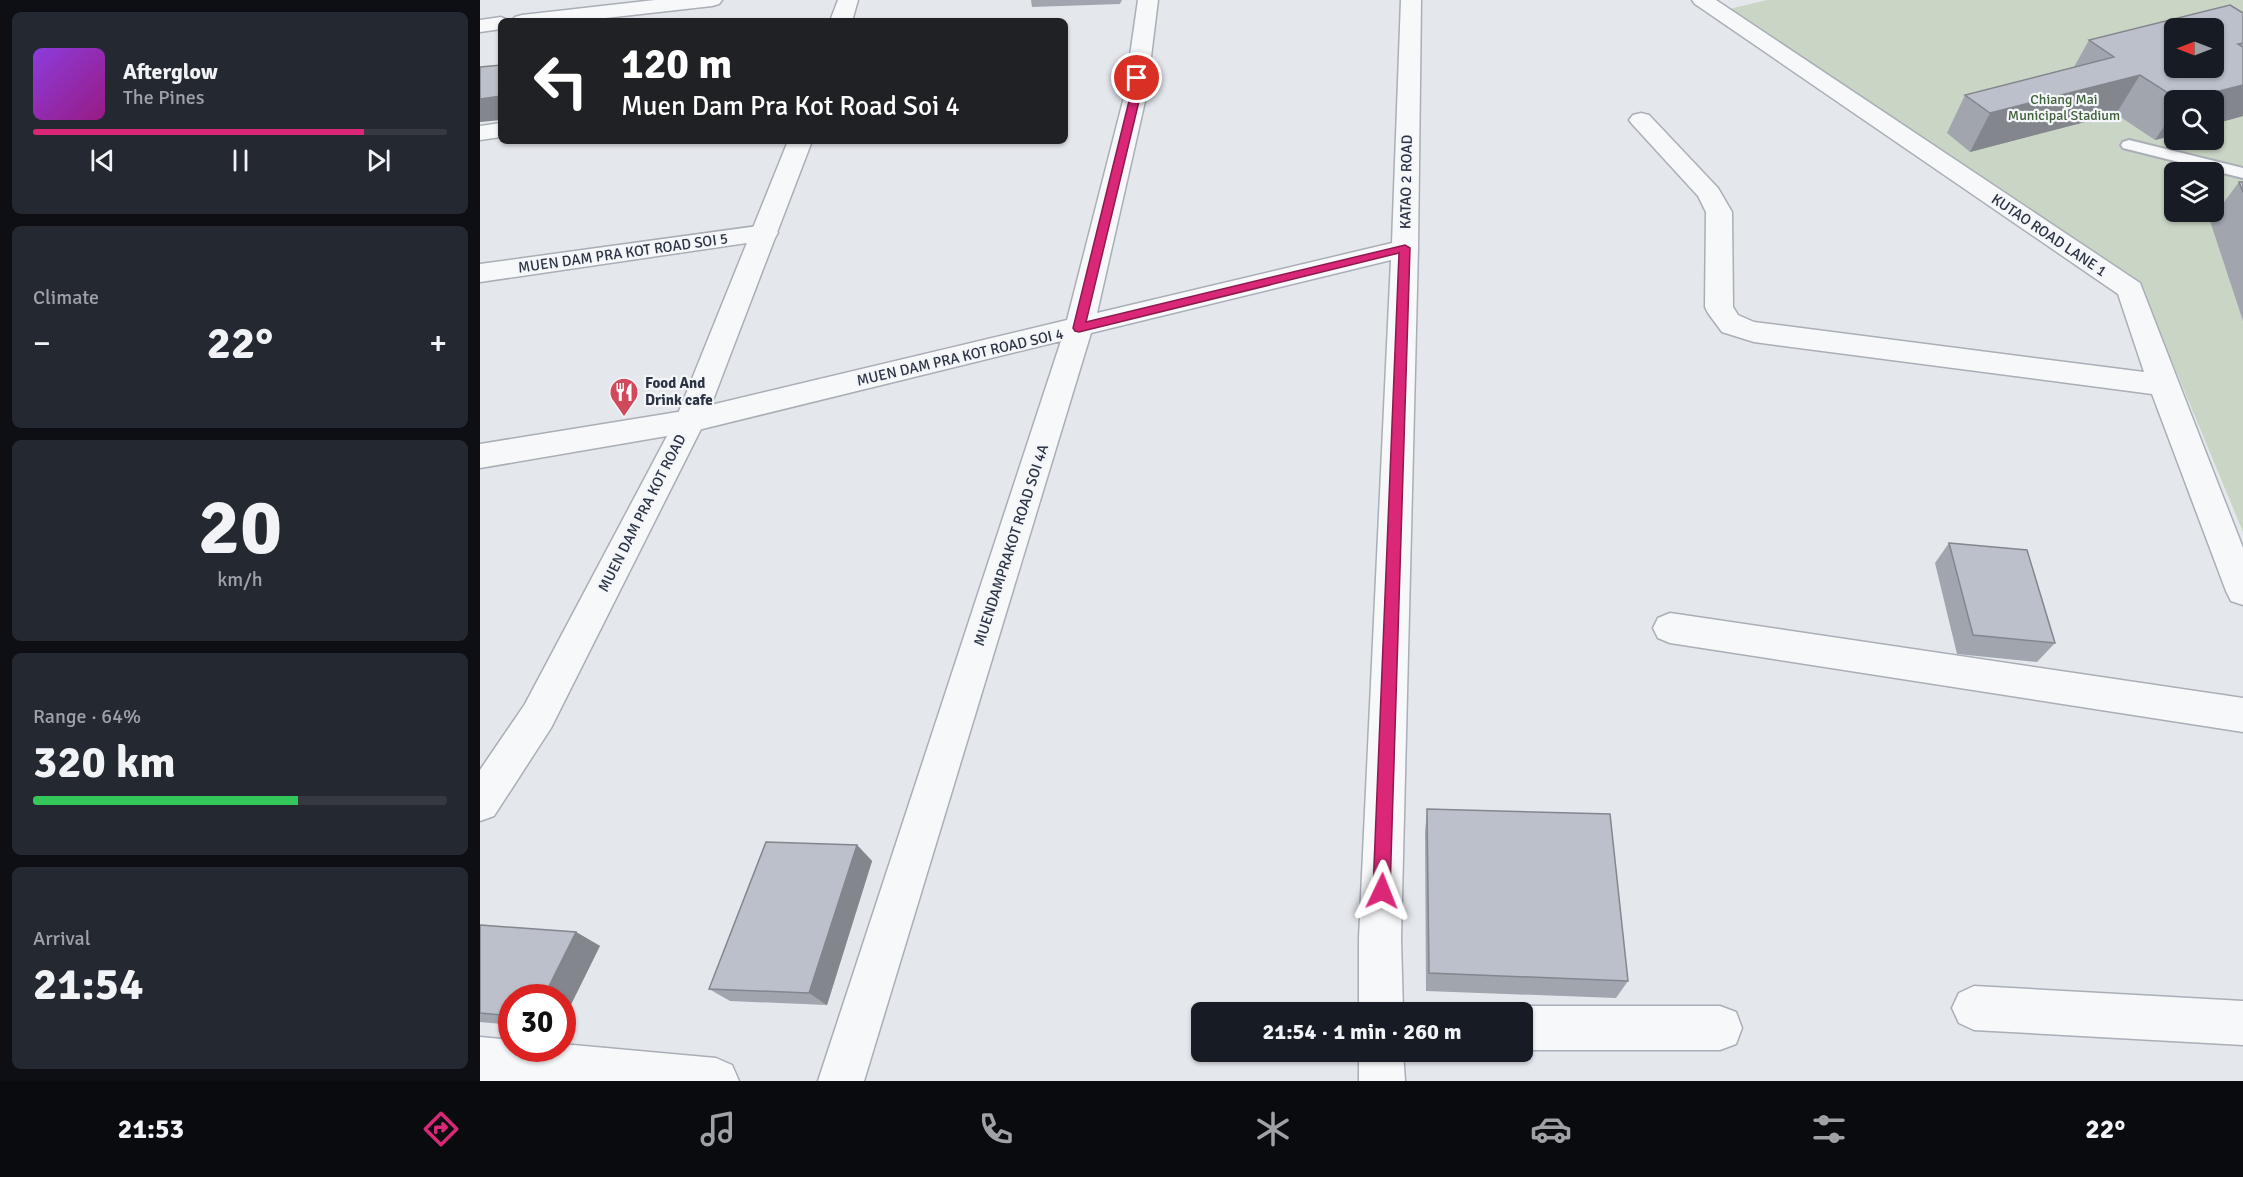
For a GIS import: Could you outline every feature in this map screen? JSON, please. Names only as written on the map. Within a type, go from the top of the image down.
[{"type":"street","points":[[549,18],[712,0]]},
{"type":"street","points":[[842,18],[848,0]]},
{"type":"street","name":"MUENDAMPRAKOT ROAD SOI 4A","points":[[841,1081],[1079,328],[1135,97],[1148,0]]},
{"type":"street","name":"KATAO 2 ROAD","points":[[1381,1002],[1380,938],[1405,248],[1411,0]]},
{"type":"street","name":"KUTAO ROAD LANE 1","points":[[1712,2],[2130,289],[2163,385],[2243,591]]},
{"type":"street","points":[[480,26],[498,23]]},
{"type":"street","points":[[1641,120],[1716,203],[1719,212],[1719,307],[1722,318],[1730,324],[1754,333],[2163,385]]},
{"type":"street","points":[[480,133],[498,130]]},
{"type":"street","name":"MUEN DAM PRA KOT ROAD","points":[[480,803],[538,716],[690,421],[799,144]]},
{"type":"street","name":"MUEN DAM PRA KOT ROAD SOI 5","points":[[480,273],[765,233]]},
{"type":"street","name":"MUEN DAM PRA KOT ROAD SOI 4","points":[[480,456],[690,421],[1405,248]]},
{"type":"street","points":[[1670,628],[2243,715]]},
{"type":"street","points":[[1974,1008],[2243,1023]]},
{"type":"street","points":[[1533,1028],[1720,1028]]},
{"type":"street","points":[[480,1059],[716,1081]]},
{"type":"street","points":[[1382,1062],[1382,1081]]},
{"type":"lane","points":[[2129,145],[2243,173]]},
{"type":"green space","name":"Chiang Mai Municipal Stadium","points":[[1767,0],[2243,0],[2243,532],[2142,289],[1725,10]]},
{"type":"building","points":[[2230,5],[2243,13],[2243,43],[2238,44],[2243,47],[2243,85],[2223,90],[2164,90],[2140,75],[1990,113],[1965,95],[2114,57],[2089,40],[2164,21],[2164,78],[2224,78],[2224,18],[2178,18]]},
{"type":"building","points":[[498,65],[498,96],[480,99],[480,67]]},
{"type":"building","points":[[1949,543],[2027,550],[2055,643],[1973,635]]},
{"type":"building","points":[[1427,809],[1610,814],[1628,981],[1429,973]]},
{"type":"building","points":[[766,842],[857,845],[809,993],[709,989]]},
{"type":"building","points":[[480,925],[576,932],[550,984],[498,984],[498,1015],[480,1013]]},
{"type":"place","name":"Food And Drink cafe","points":[[624,418]]},
{"type":"route","points":[[1137,78],[1135,97],[1079,328],[1405,248],[1382,891]]}]
